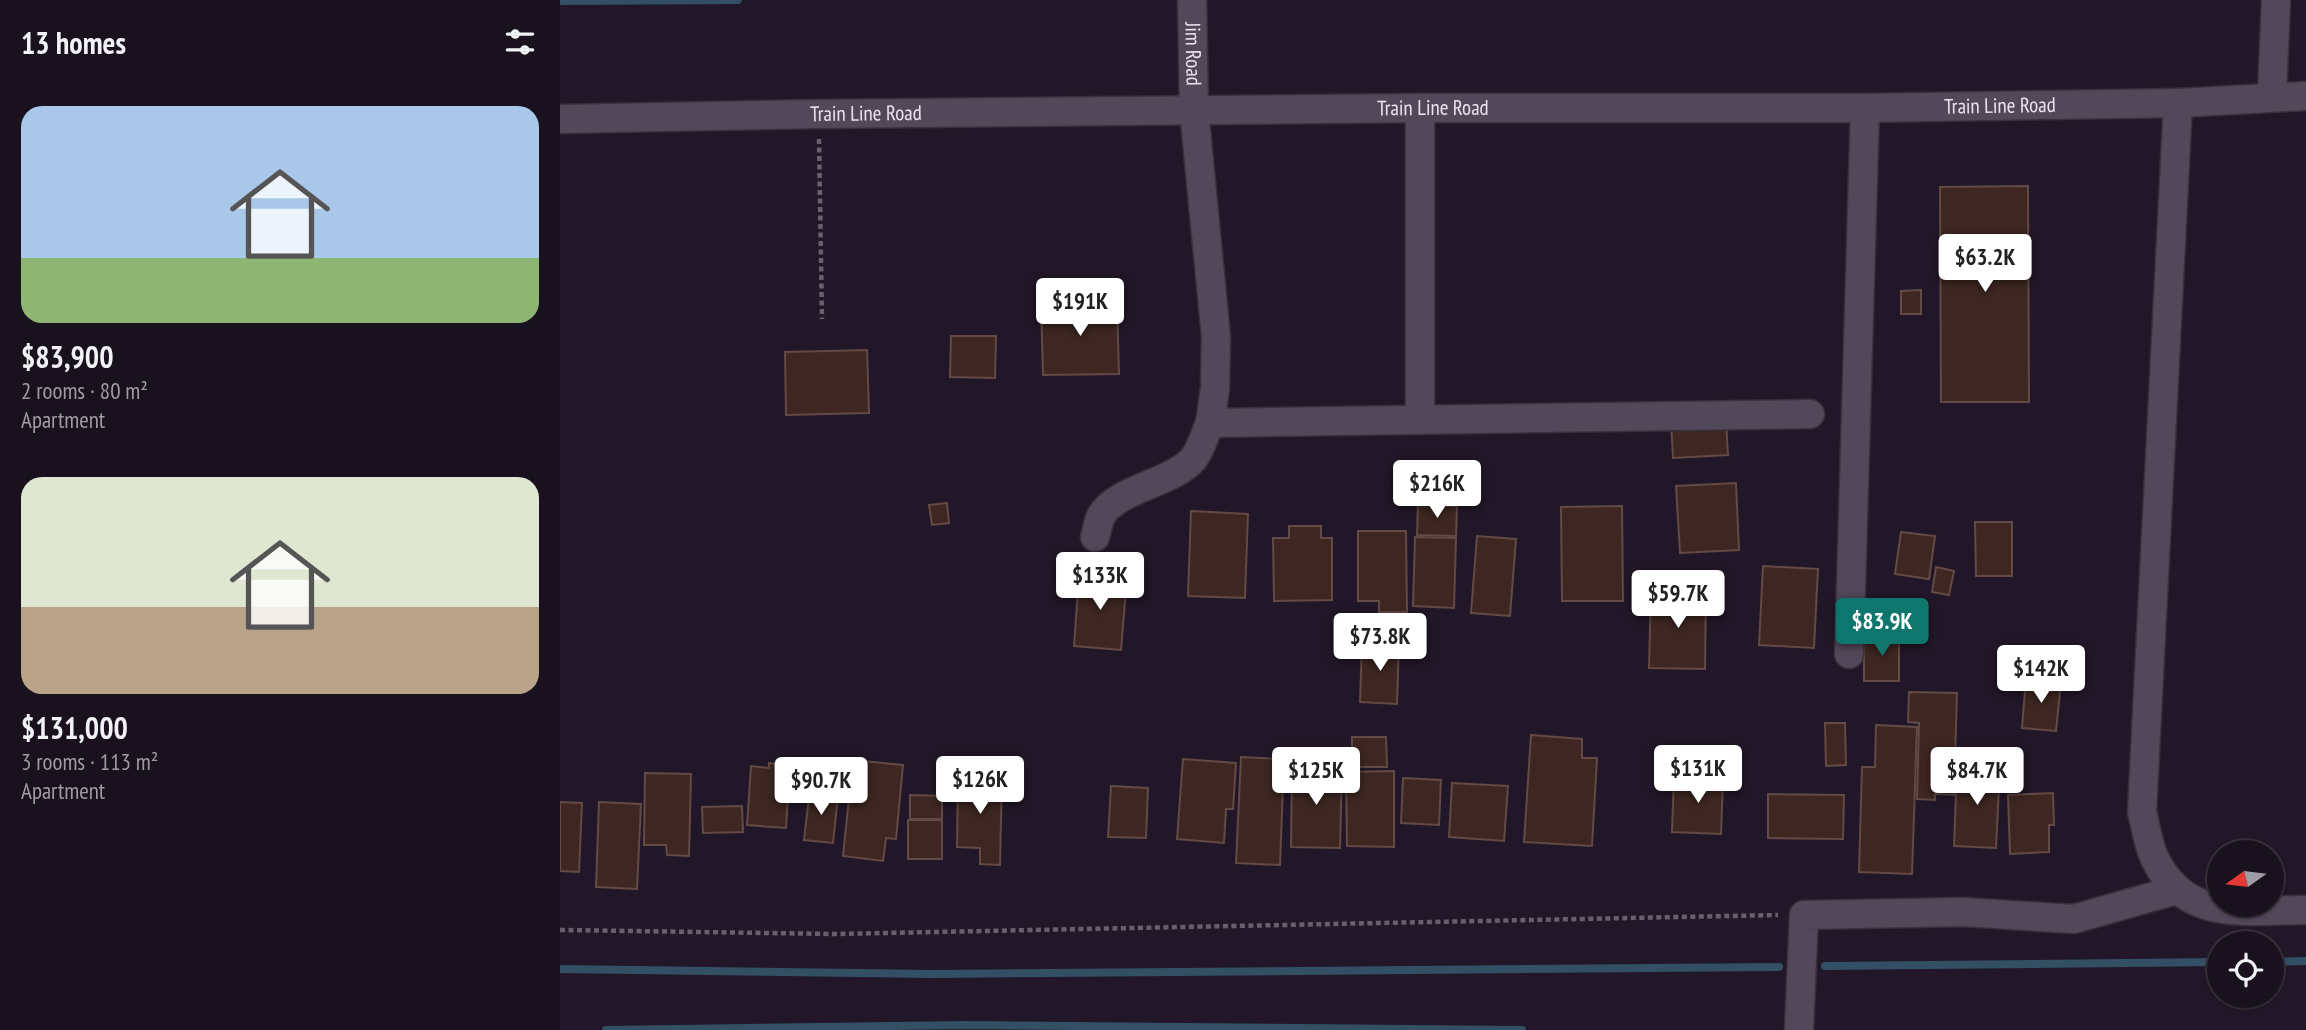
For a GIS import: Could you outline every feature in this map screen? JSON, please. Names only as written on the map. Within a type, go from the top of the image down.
[{"type":"street","points":[[2272,96],[2276,0]]},
{"type":"street","name":"Jim Road","points":[[1095,537],[1101,516],[1116,502],[1144,486],[1172,475],[1194,458],[1210,423],[1216,337],[1194,110],[1192,14]]},
{"type":"street","name":"Train Line Road","points":[[560,119],[1420,108],[1865,108],[2178,103],[2306,96]]},
{"type":"street","points":[[2178,103],[2142,812],[2154,858],[2176,890],[2196,903],[2228,911],[2306,911]]},
{"type":"street","points":[[1420,108],[1420,420]]},
{"type":"street","points":[[1849,654],[1865,108]]},
{"type":"street","points":[[1210,423],[1810,414]]},
{"type":"street","points":[[1799,1030],[1804,915],[1963,912],[2074,919],[2176,890]]},
{"type":"path","points":[[818,114],[822,319]]},
{"type":"path","points":[[560,930],[835,934],[1804,915]]},
{"type":"building","points":[[2028,186],[2029,402],[1941,402],[1940,187]]},
{"type":"building","points":[[1921,290],[1921,314],[1901,314],[1901,291]]},
{"type":"building","points":[[1117,302],[1119,374],[1043,375],[1041,303]]},
{"type":"building","points":[[951,336],[996,336],[995,378],[950,377]]},
{"type":"building","points":[[867,350],[869,413],[786,415],[785,352]]},
{"type":"building","points":[[1726,420],[1728,455],[1673,458],[1671,422]]},
{"type":"building","points":[[1736,483],[1739,550],[1680,553],[1676,486]]},
{"type":"building","points":[[947,503],[949,523],[932,525],[929,505]]},
{"type":"building","points":[[1418,505],[1457,506],[1456,536],[1417,535]]},
{"type":"building","points":[[1622,506],[1623,601],[1562,601],[1561,507]]},
{"type":"building","points":[[1191,511],[1248,514],[1245,598],[1188,596]]},
{"type":"building","points":[[1975,522],[2012,522],[2012,576],[1976,576]]},
{"type":"building","points":[[1289,526],[1321,526],[1321,538],[1332,538],[1332,600],[1274,601],[1273,538],[1289,538]]},
{"type":"building","points":[[1358,531],[1406,531],[1407,612],[1379,612],[1379,601],[1358,601]]},
{"type":"building","points":[[1901,532],[1935,536],[1929,579],[1895,574]]},
{"type":"building","points":[[1477,536],[1516,539],[1510,616],[1471,613]]},
{"type":"building","points":[[1415,537],[1456,538],[1454,608],[1413,606]]},
{"type":"building","points":[[1763,566],[1818,569],[1814,648],[1759,645]]},
{"type":"building","points":[[1936,567],[1954,571],[1949,595],[1932,592]]},
{"type":"building","points":[[1079,575],[1127,578],[1121,650],[1074,646]]},
{"type":"building","points":[[1651,590],[1706,591],[1705,669],[1649,668]]},
{"type":"building","points":[[1864,636],[1899,636],[1899,681],[1864,681]]},
{"type":"building","points":[[1362,643],[1399,644],[1397,704],[1360,702]]},
{"type":"building","points":[[2026,678],[2061,682],[2056,731],[2022,728]]},
{"type":"building","points":[[1909,692],[1957,693],[1954,795],[1935,794],[1935,800],[1917,799],[1919,723],[1908,722]]},
{"type":"building","points":[[1825,723],[1845,723],[1846,765],[1826,766]]},
{"type":"building","points":[[1876,725],[1917,727],[1912,874],[1859,872],[1862,767],[1875,767]]},
{"type":"building","points":[[1531,735],[1582,739],[1582,758],[1597,758],[1592,846],[1524,842]]},
{"type":"building","points":[[1352,737],[1386,737],[1387,767],[1352,767]]},
{"type":"building","points":[[1241,757],[1284,759],[1280,865],[1236,863]]},
{"type":"building","points":[[1183,759],[1236,763],[1233,809],[1226,809],[1224,843],[1177,839]]},
{"type":"building","points":[[853,760],[903,765],[896,839],[886,838],[883,861],[843,856]]},
{"type":"building","points":[[769,763],[790,765],[786,828],[747,825],[751,766],[769,768]]},
{"type":"building","points":[[1292,765],[1342,767],[1340,848],[1291,847]]},
{"type":"building","points":[[1957,766],[2000,768],[1996,848],[1954,846]]},
{"type":"building","points":[[1394,771],[1394,847],[1347,846],[1346,772]]},
{"type":"building","points":[[645,773],[691,774],[689,856],[667,855],[666,845],[644,845]]},
{"type":"building","points":[[958,775],[1002,776],[1000,865],[980,864],[980,848],[957,847]]},
{"type":"building","points":[[1674,776],[1723,778],[1721,834],[1672,832]]},
{"type":"building","points":[[1403,778],[1441,780],[1439,825],[1401,823]]},
{"type":"building","points":[[1452,783],[1508,786],[1504,841],[1449,837]]},
{"type":"building","points":[[1111,786],[1148,788],[1146,838],[1108,837]]},
{"type":"building","points":[[810,788],[825,790],[825,795],[838,796],[833,843],[804,840]]},
{"type":"building","points":[[2053,793],[2054,825],[2049,825],[2049,852],[2010,854],[2008,795]]},
{"type":"building","points":[[1768,794],[1844,795],[1843,839],[1768,838]]},
{"type":"building","points":[[910,795],[942,796],[942,819],[910,819]]},
{"type":"building","points":[[560,802],[582,803],[579,872],[560,871]]},
{"type":"building","points":[[599,802],[641,804],[637,889],[596,887]]},
{"type":"building","points":[[742,806],[743,832],[703,833],[702,807]]},
{"type":"building","points":[[908,820],[942,820],[942,859],[908,859]]},
{"type":"waterway","points":[[560,1],[738,0]]},
{"type":"waterway","points":[[2284,962],[2306,961]]},
{"type":"waterway","points":[[1825,966],[2207,962]]},
{"type":"waterway","points":[[560,969],[932,974],[1779,967]]},
{"type":"waterway","points":[[606,1030],[966,1025],[1522,1030]]}]
